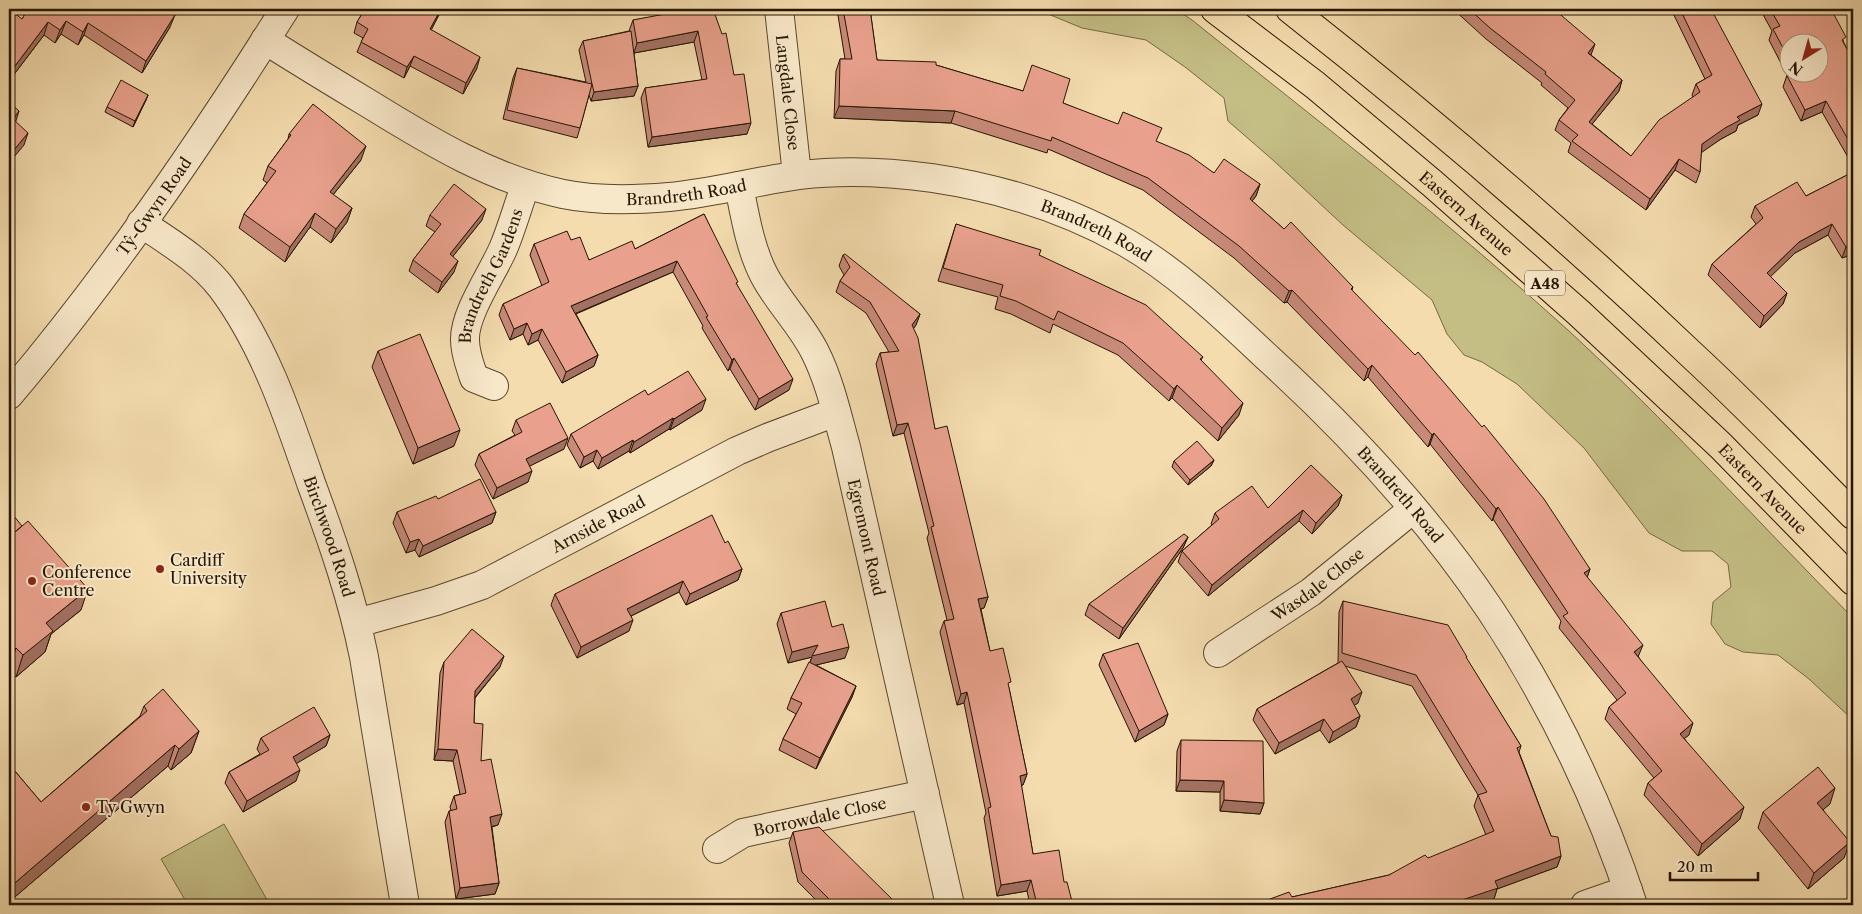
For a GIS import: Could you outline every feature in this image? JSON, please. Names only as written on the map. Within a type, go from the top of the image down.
[{"type":"highway","name":"Eastern Avenue","points":[[1215,9],[1315,86],[1426,178],[1579,313],[1721,446],[1853,581]]},
{"type":"highway","name":"A48","points":[[1290,9],[1434,124],[1599,268],[1695,357],[1853,515]]},
{"type":"street","name":"Tŷ-Gwyn Road","points":[[10,390],[94,287],[141,223],[285,9]]},
{"type":"street","name":"Langdale Close","points":[[779,9],[797,176]]},
{"type":"street","name":"Brandreth Road","points":[[265,40],[443,148],[498,175],[562,194],[615,198],[672,197],[797,176],[853,172],[888,173],[963,183],[1047,207],[1094,227],[1154,261],[1192,290],[1338,424],[1414,509],[1463,572],[1519,655],[1561,732],[1583,775],[1630,897]]},
{"type":"street","name":"Brandreth Gardens","points":[[494,386],[474,378],[468,360],[465,340],[467,324],[504,248],[526,184]]},
{"type":"street","name":"Egremont Road","points":[[739,186],[747,223],[765,276],[814,351],[829,386],[851,466],[950,905]]},
{"type":"street","name":"Birchwood Road","points":[[141,223],[182,251],[203,268],[220,286],[251,334],[270,375],[297,443],[341,568],[357,623],[405,905]]},
{"type":"street","name":"Arnside Road","points":[[357,623],[436,601],[482,585],[737,451],[836,412]]},
{"type":"street","name":"Wasdale Close","points":[[1218,653],[1311,592],[1414,509]]},
{"type":"street","name":"Borrowdale Close","points":[[717,849],[743,833],[925,794]]},
{"type":"street","points":[[1585,905],[1630,897]]},
{"type":"shaded area","points":[[1036,9],[1176,9],[1383,172],[1523,290],[1642,401],[1853,618],[1853,720],[1809,679],[1778,655],[1743,652],[1725,644],[1711,624],[1713,602],[1731,587],[1728,564],[1712,551],[1682,551],[1649,533],[1584,448],[1517,384],[1482,362],[1464,355],[1447,334],[1432,300],[1343,225],[1228,121],[1224,98],[1185,67],[1146,40],[1082,28]]},
{"type":"shaded area","points":[[224,824],[270,905],[188,905],[161,859]]},
{"type":"building","points":[[28,9],[166,9],[175,15],[146,61],[88,23],[83,32],[66,21],[60,30],[48,22],[9,74],[9,19],[14,13],[22,19]]},
{"type":"building","points":[[365,9],[441,9],[430,29],[480,57],[466,83],[414,56],[407,67],[361,42],[368,29],[357,22]]},
{"type":"building","points":[[663,9],[713,9],[722,34],[726,33],[734,75],[744,74],[751,123],[652,137],[645,88],[707,79],[698,31],[637,43],[633,20],[665,14]]},
{"type":"building","points":[[843,9],[870,9],[877,60],[936,62],[936,65],[1023,91],[1032,65],[1070,79],[1063,103],[1118,124],[1123,112],[1162,128],[1156,141],[1189,155],[1214,173],[1224,159],[1260,184],[1250,199],[1284,229],[1291,222],[1353,287],[1351,289],[1415,355],[1418,352],[1482,427],[1484,425],[1544,499],[1590,569],[1584,573],[1643,645],[1634,652],[1693,723],[1680,734],[1744,807],[1702,844],[1648,783],[1662,771],[1609,707],[1626,693],[1563,616],[1568,613],[1498,507],[1496,509],[1434,433],[1432,435],[1372,365],[1368,369],[1292,290],[1289,291],[1239,246],[1148,178],[1052,137],[1051,141],[955,111],[839,106],[840,59],[852,59]]},
{"type":"building","points":[[1469,9],[1556,9],[1595,44],[1588,53],[1622,80],[1589,122],[1631,156],[1659,120],[1700,92],[1696,84],[1712,75],[1680,9],[1711,9],[1762,104],[1737,117],[1740,120],[1702,144],[1700,172],[1679,159],[1650,199],[1572,141],[1578,135],[1559,120],[1575,100],[1545,74],[1546,72]]},
{"type":"building","points":[[1770,9],[1831,9],[1846,37],[1842,40],[1853,60],[1853,148],[1826,101],[1805,110],[1790,82],[1830,82],[1830,32],[1780,32],[1780,42],[1773,29],[1780,26]]},
{"type":"building","points":[[631,31],[638,86],[594,92],[583,41]]},
{"type":"building","points":[[517,68],[592,84],[580,128],[507,110]]},
{"type":"building","points":[[121,80],[148,95],[135,121],[107,107]]},
{"type":"building","points":[[9,102],[19,111],[13,119],[28,133],[9,156]]},
{"type":"building","points":[[313,104],[366,146],[330,192],[352,208],[336,229],[315,213],[290,247],[244,214],[276,171],[268,166],[291,135],[289,134]]},
{"type":"building","points":[[1853,172],[1853,245],[1846,247],[1832,224],[1799,242],[1767,273],[1787,293],[1764,316],[1712,264],[1763,218],[1755,206],[1797,182],[1806,196]]},
{"type":"building","points":[[454,184],[486,209],[450,254],[458,261],[442,282],[413,260],[441,224],[430,215]]},
{"type":"building","points":[[704,214],[738,282],[736,283],[793,379],[759,399],[734,358],[732,360],[706,317],[708,316],[677,261],[571,306],[598,355],[566,372],[542,329],[532,334],[527,323],[514,329],[503,304],[549,282],[534,244],[567,231],[571,240],[580,237],[589,260],[632,241],[635,249]]},
{"type":"building","points":[[956,224],[1041,250],[1039,255],[1146,305],[1203,357],[1200,359],[1243,403],[1222,428],[1177,385],[1174,389],[1123,343],[1058,311],[1054,320],[1016,301],[1000,296],[1003,285],[943,268]]},
{"type":"building","points":[[845,254],[920,314],[912,325],[918,338],[935,429],[947,426],[988,597],[978,599],[990,651],[1003,648],[1011,682],[1008,683],[1027,774],[1020,776],[1033,854],[1059,850],[1064,882],[1067,882],[1073,905],[1037,905],[1031,880],[1001,885],[988,808],[991,807],[967,692],[961,694],[944,621],[954,619],[931,527],[934,526],[908,423],[897,425],[880,353],[899,351],[870,302],[840,281],[850,267],[843,255]]},
{"type":"building","points":[[420,334],[460,430],[418,448],[378,351]]},
{"type":"building","points":[[688,371],[706,399],[634,442],[633,440],[602,458],[597,450],[584,457],[571,434],[645,390],[648,395]]},
{"type":"building","points":[[550,403],[568,438],[526,459],[532,471],[497,488],[479,454],[522,432],[516,420]]},
{"type":"building","points":[[1197,441],[1214,460],[1190,480],[1174,461]]},
{"type":"building","points":[[1311,465],[1342,495],[1316,523],[1303,510],[1212,585],[1182,551],[1219,519],[1215,513],[1252,486],[1268,508]]},
{"type":"building","points":[[480,479],[496,512],[423,546],[419,539],[410,542],[397,512],[436,496],[438,499]]},
{"type":"building","points":[[9,510],[22,526],[9,537]]},
{"type":"building","points":[[712,515],[725,543],[728,541],[742,569],[690,594],[683,581],[627,609],[633,620],[581,647],[555,594]]},
{"type":"building","name":"Conference Centre","points":[[28,521],[88,589],[46,623],[53,631],[23,655],[16,648],[9,654],[9,537]]},
{"type":"building","points":[[1184,534],[1188,537],[1123,628],[1089,604]]},
{"type":"building","points":[[825,601],[832,627],[843,624],[849,647],[812,656],[818,645],[792,652],[781,613]]},
{"type":"building","points":[[1343,601],[1448,625],[1521,746],[1517,748],[1551,836],[1558,837],[1561,856],[1495,881],[1498,888],[1447,905],[1254,905],[1289,892],[1292,897],[1389,875],[1425,855],[1428,858],[1494,831],[1478,795],[1487,792],[1416,675],[1342,653]]},
{"type":"building","points":[[472,629],[504,656],[475,691],[474,723],[483,724],[481,761],[491,759],[502,814],[490,817],[499,883],[460,888],[449,811],[457,809],[454,796],[466,793],[457,750],[438,749],[444,662]]},
{"type":"building","points":[[1138,643],[1168,714],[1139,731],[1103,654]]},
{"type":"building","points":[[1342,661],[1362,692],[1351,699],[1360,716],[1333,732],[1324,719],[1279,743],[1257,709]]},
{"type":"building","points":[[809,662],[856,686],[820,758],[783,739],[802,703],[791,698]]},
{"type":"building","name":"Ty Gwyn","points":[[163,689],[199,731],[179,749],[175,745],[9,888],[9,764],[41,802],[147,711],[144,706]]},
{"type":"building","points":[[314,707],[330,735],[293,757],[300,770],[247,801],[229,772],[269,750],[261,738]]},
{"type":"building","points":[[1181,740],[1263,741],[1264,803],[1224,800],[1224,781],[1180,780]]},
{"type":"building","points":[[1818,767],[1835,788],[1817,803],[1850,842],[1814,873],[1763,812]]},
{"type":"building","points":[[819,827],[895,902],[891,905],[835,905],[802,872],[793,832]]},
{"type":"place","name":"Cardiff University","points":[[160,569]]},
{"type":"place","name":"Conference Centre","points":[[32,581]]},
{"type":"place","name":"Ty Gwyn","points":[[86,807]]}]
